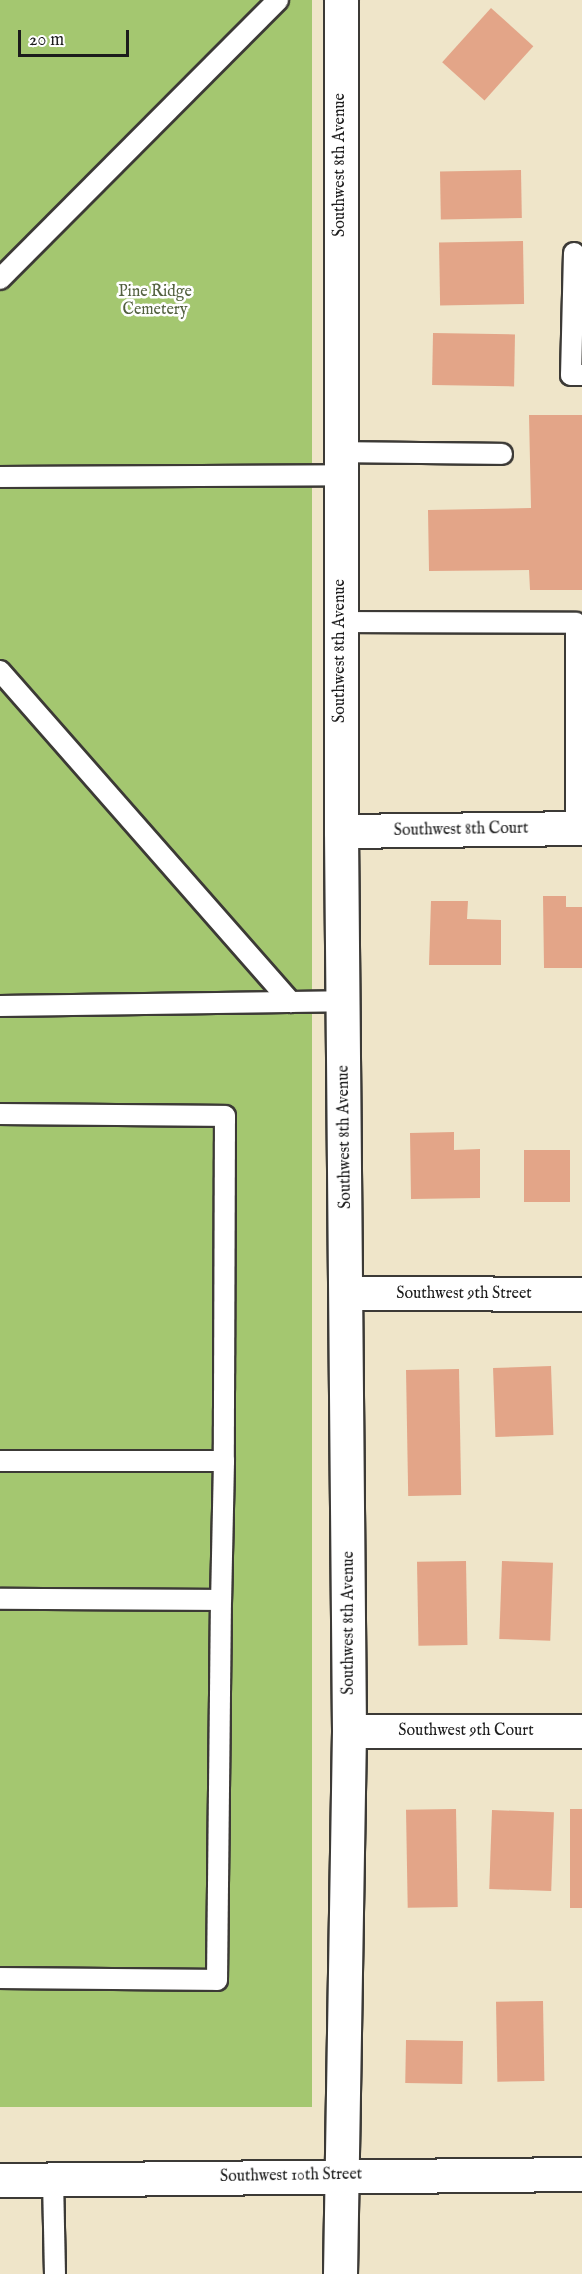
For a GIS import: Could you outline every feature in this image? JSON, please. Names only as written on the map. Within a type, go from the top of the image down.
[{"type":"street","name":"Southwest 8th Avenue","points":[[340,2274],[349,1731],[347,1293],[341,831],[341,0]]},
{"type":"street","name":"Southwest 8th Court","points":[[341,831],[579,828]]},
{"type":"street","name":"Southwest 9th Street","points":[[347,1293],[582,1294]]},
{"type":"street","name":"Southwest 9th Court","points":[[349,1731],[582,1731]]},
{"type":"street","name":"Southwest 10th Street","points":[[0,2180],[582,2174]]},
{"type":"lane","points":[[0,279],[278,0]]},
{"type":"lane","points":[[574,253],[571,375],[582,375]]},
{"type":"lane","points":[[0,477],[340,464],[502,454]]},
{"type":"lane","points":[[341,622],[576,623],[579,828]]},
{"type":"lane","points":[[0,671],[291,1002]]},
{"type":"lane","points":[[0,1006],[343,1001]]},
{"type":"lane","points":[[0,1114],[225,1116],[218,1980],[0,1978]]},
{"type":"lane","points":[[0,1461],[224,1461]]},
{"type":"lane","points":[[0,1599],[221,1600]]},
{"type":"lane","points":[[53,2179],[55,2274]]},
{"type":"green space","name":"Pine Ridge Cemetery","points":[[0,0],[312,0],[312,2107],[0,2107]]},
{"type":"building","points":[[491,8],[533,46],[485,100],[442,62]]},
{"type":"building","points":[[521,170],[522,218],[441,219],[440,171]]},
{"type":"building","points":[[523,241],[524,304],[440,305],[439,242]]},
{"type":"building","points":[[433,333],[515,334],[514,386],[432,385]]},
{"type":"building","points":[[529,415],[582,415],[582,590],[530,590],[529,570],[429,571],[428,510],[531,508]]},
{"type":"building","points":[[543,896],[566,896],[566,907],[582,907],[582,968],[544,968]]},
{"type":"building","points":[[431,901],[468,901],[467,919],[501,920],[501,965],[429,965]]},
{"type":"building","points":[[454,1132],[454,1150],[480,1149],[480,1198],[411,1199],[410,1133]]},
{"type":"building","points":[[524,1150],[570,1150],[570,1202],[524,1202]]},
{"type":"building","points":[[551,1366],[553,1435],[495,1437],[493,1368]]},
{"type":"building","points":[[459,1369],[461,1495],[408,1496],[406,1370]]},
{"type":"building","points":[[466,1561],[467,1645],[418,1646],[417,1562]]},
{"type":"building","points":[[502,1561],[553,1563],[550,1641],[499,1639]]},
{"type":"building","points":[[456,1809],[458,1907],[408,1908],[406,1810]]},
{"type":"building","points":[[570,1809],[582,1809],[582,1908],[570,1908]]},
{"type":"building","points":[[492,1810],[554,1812],[551,1891],[489,1889]]},
{"type":"building","points":[[543,2001],[544,2081],[497,2082],[496,2002]]},
{"type":"building","points":[[406,2040],[463,2041],[462,2084],[405,2083]]}]
